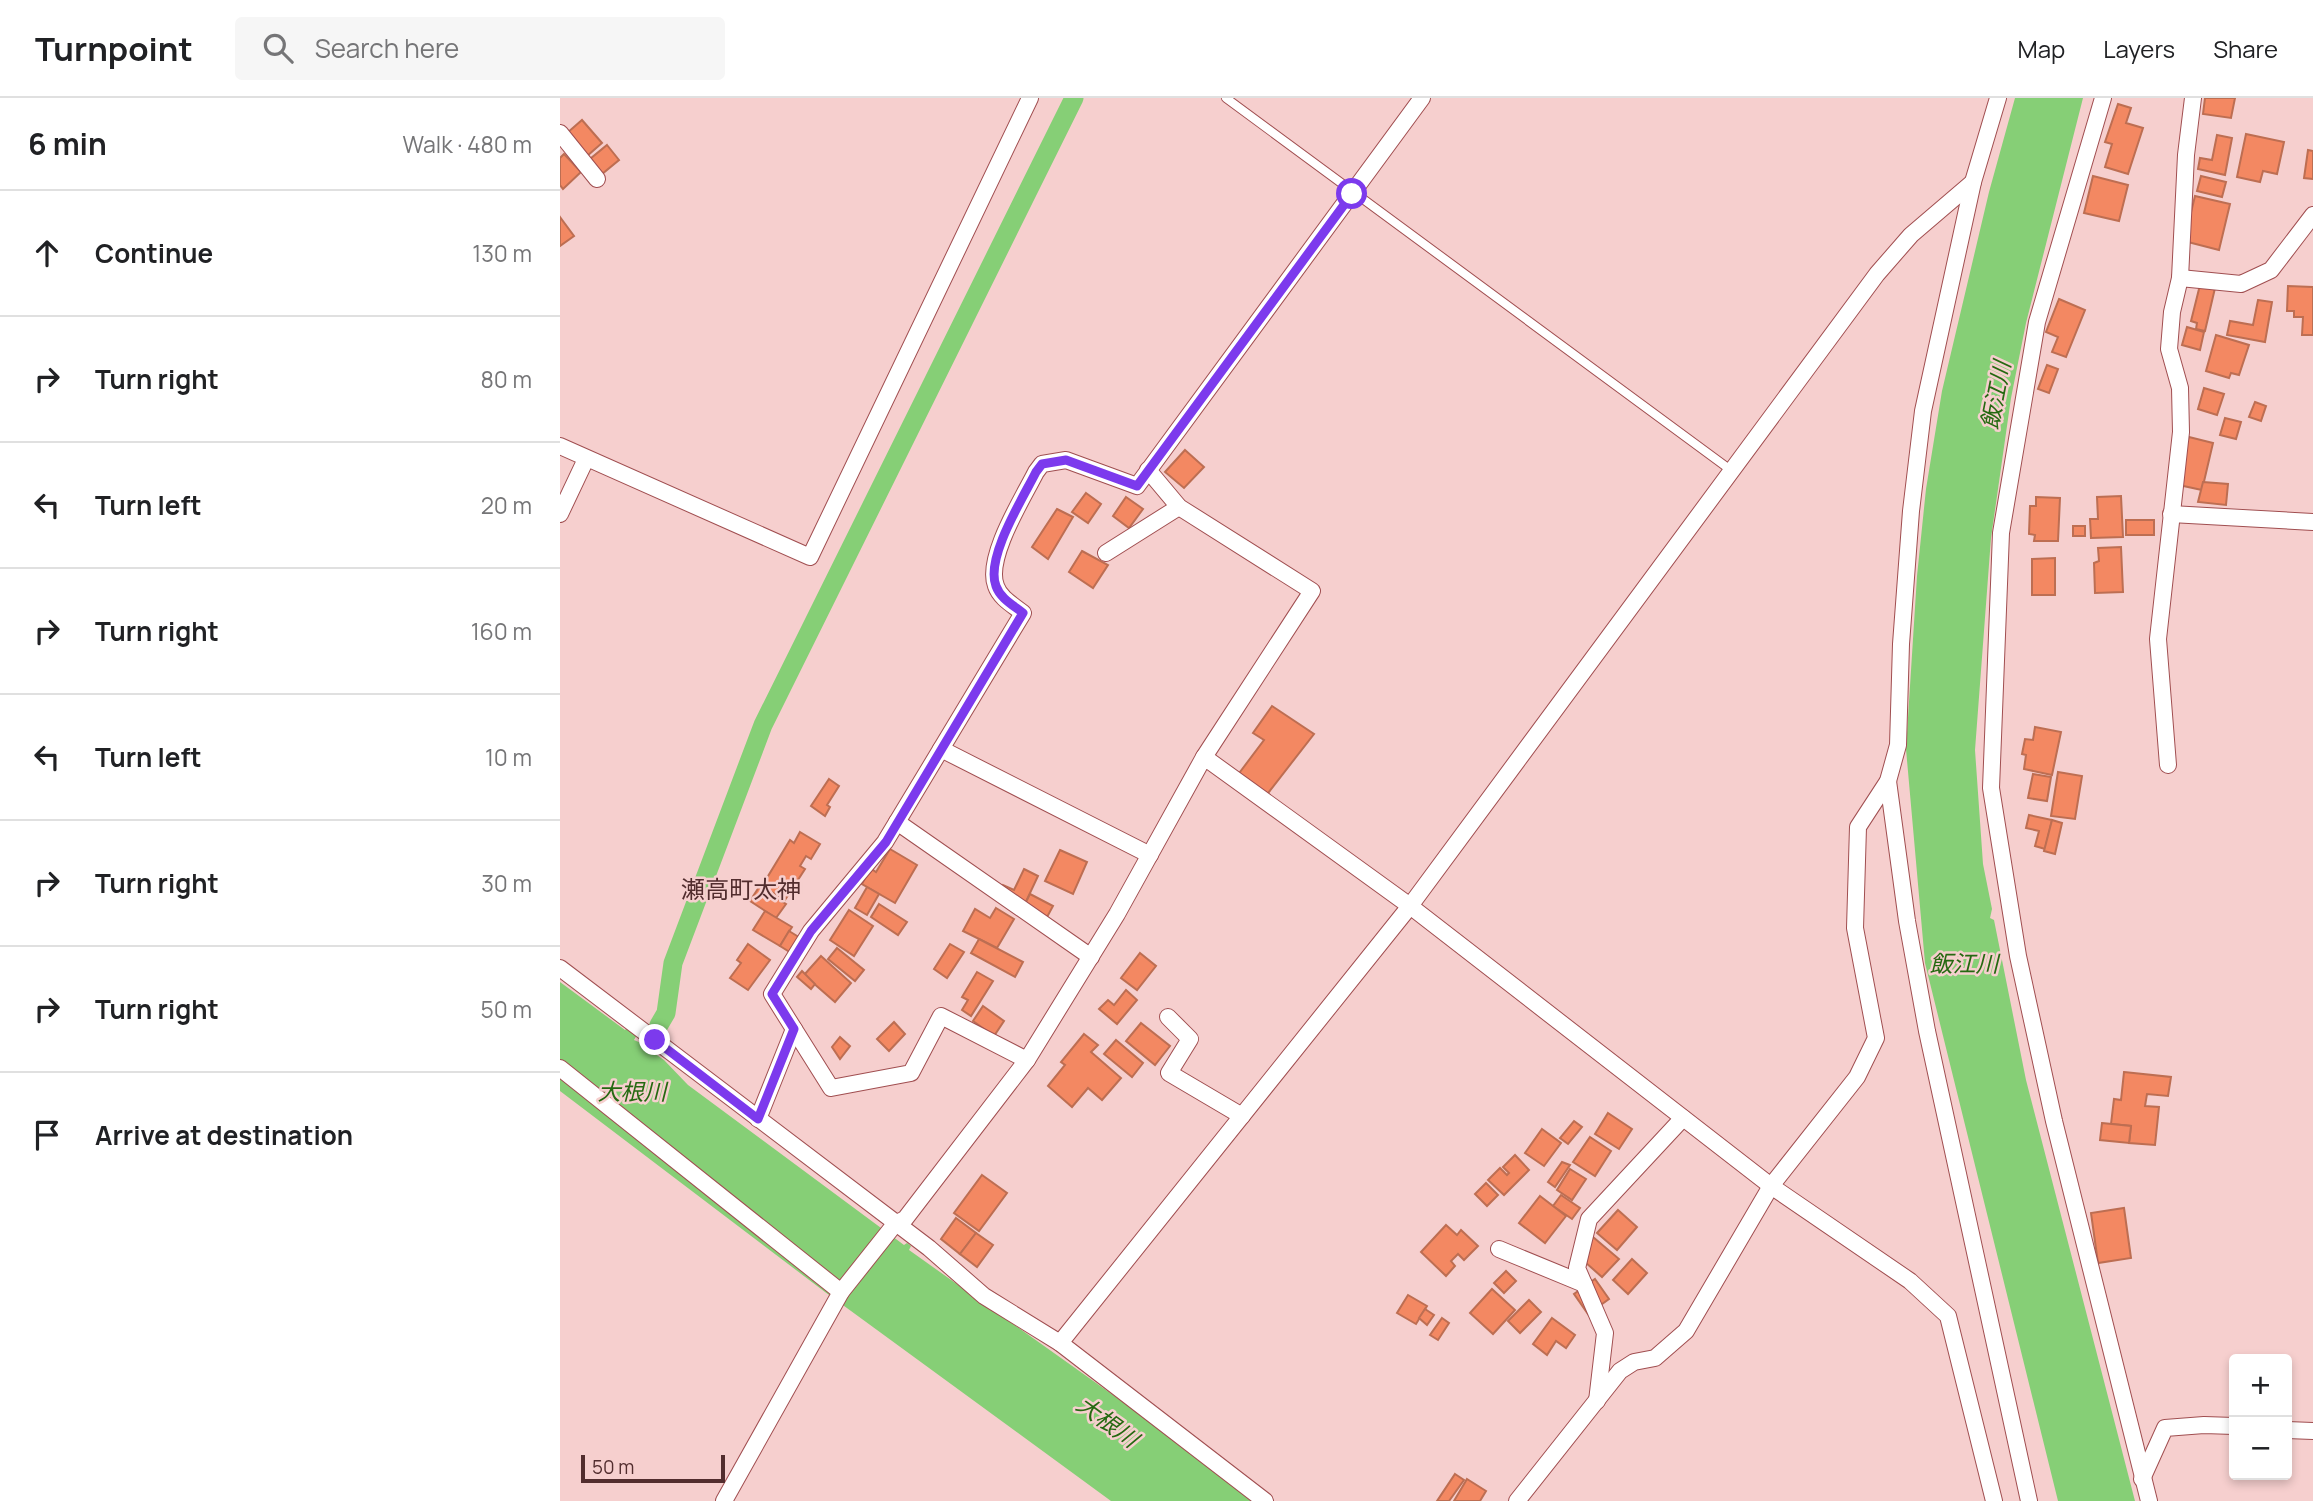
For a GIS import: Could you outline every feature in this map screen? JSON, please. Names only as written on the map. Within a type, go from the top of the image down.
[{"type":"street","points":[[560,446],[810,557],[1030,98]]},
{"type":"street","points":[[1027,1060],[941,1016],[911,1073],[831,1088],[772,994],[811,931],[886,842],[1023,613],[1002,597],[995,584],[994,569],[997,552],[1036,472],[1042,464],[1066,460],[1137,486],[1422,98]]},
{"type":"street","points":[[1517,1501],[1620,1371],[1634,1362],[1655,1358],[1686,1331],[1772,1186],[1857,1077],[1876,1038],[1856,928],[1858,827],[1888,781],[1898,746],[1900,644],[1911,511],[1923,411],[1973,182],[1998,98]]},
{"type":"street","points":[[2103,98],[2038,322],[2003,522],[1992,788],[2002,838],[2018,956],[2054,1121],[2149,1501]]},
{"type":"street","points":[[2168,765],[2158,639],[2181,432],[2180,388],[2169,349],[2172,312],[2180,278],[2186,155],[2193,98]]},
{"type":"street","points":[[560,133],[597,179]]},
{"type":"street","points":[[1060,1343],[1410,906],[1877,274],[1911,235],[1973,182]]},
{"type":"street","points":[[2180,278],[2241,284],[2271,270],[2313,215]]},
{"type":"street","points":[[560,514],[586,459]]},
{"type":"street","points":[[724,1501],[841,1292],[895,1224],[905,1219],[1027,1060],[1091,957],[1204,758],[1312,591],[1179,508],[1149,470]]},
{"type":"street","points":[[1106,553],[1179,508]]},
{"type":"street","points":[[2171,514],[2313,522]]},
{"type":"street","points":[[941,749],[1150,855]]},
{"type":"street","points":[[1204,758],[1410,906],[1772,1186],[1910,1281],[1948,1316],[1994,1501]]},
{"type":"street","points":[[1888,781],[1907,921],[1927,1031],[2029,1501]]},
{"type":"street","points":[[897,822],[1091,957]]},
{"type":"street","points":[[560,968],[929,1248],[984,1296],[1060,1343],[1265,1501]]},
{"type":"street","points":[[1168,1017],[1190,1039],[1169,1073],[1242,1116]]},
{"type":"street","points":[[758,1119],[794,1029]]},
{"type":"street","points":[[560,1068],[841,1292]]},
{"type":"street","points":[[1597,1401],[1605,1333],[1577,1268],[1590,1219],[1683,1118]]},
{"type":"street","points":[[1499,1249],[1584,1284]]},
{"type":"street","points":[[2142,1479],[2165,1428],[2204,1424],[2229,1426]]},
{"type":"street","points":[[2292,1430],[2313,1431]]},
{"type":"lane","points":[[1226,98],[1352,194],[1732,471]]},
{"type":"water","name":"飯江川","points":[[2015,98],[2083,98],[2026,323],[2011,398],[1991,538],[1975,750],[1983,864],[1992,909],[1990,918],[1994,920],[2026,1080],[2135,1501],[2058,1501],[1925,963],[1906,749],[1917,576],[1926,489],[1942,391],[1989,192]]},
{"type":"water","name":"大根川","points":[[560,982],[625,1030],[627,1028],[638,1033],[634,1040],[653,1048],[651,1051],[664,1060],[688,1085],[904,1245],[907,1243],[911,1246],[909,1250],[1262,1501],[1111,1501],[825,1292],[560,1091]]},
{"type":"building","points":[[2205,98],[2235,98],[2231,118],[2203,114]]},
{"type":"building","points":[[2118,104],[2131,108],[2126,123],[2143,128],[2128,174],[2105,167],[2112,144],[2105,142]]},
{"type":"building","points":[[582,120],[602,143],[587,156],[567,133]]},
{"type":"building","points":[[2246,134],[2284,142],[2277,174],[2263,171],[2260,182],[2237,177]]},
{"type":"building","points":[[2217,135],[2232,138],[2225,175],[2198,169],[2200,158],[2212,160]]},
{"type":"building","points":[[607,145],[619,160],[602,174],[590,159]]},
{"type":"building","points":[[2308,150],[2313,151],[2313,179],[2304,178]]},
{"type":"building","points":[[564,154],[581,172],[563,189],[560,185],[560,158]]},
{"type":"building","points":[[2093,176],[2128,185],[2119,221],[2084,213]]},
{"type":"building","points":[[2201,176],[2226,182],[2222,197],[2197,191]]},
{"type":"building","points":[[2195,196],[2230,204],[2219,250],[2184,241]]},
{"type":"building","points":[[560,217],[574,236],[560,246]]},
{"type":"building","points":[[2200,285],[2215,288],[2205,331],[2196,329],[2197,323],[2191,321]]},
{"type":"building","points":[[2288,286],[2313,287],[2313,335],[2302,335],[2303,317],[2294,317],[2294,311],[2287,311]]},
{"type":"building","points":[[2059,299],[2085,310],[2066,357],[2052,352],[2058,337],[2046,332]]},
{"type":"building","points":[[2258,300],[2272,302],[2265,342],[2227,335],[2230,321],[2253,325]]},
{"type":"building","points":[[2187,327],[2204,332],[2200,350],[2182,345]]},
{"type":"building","points":[[2216,335],[2249,345],[2239,375],[2231,373],[2229,378],[2206,371]]},
{"type":"building","points":[[2047,365],[2058,369],[2049,393],[2038,389]]},
{"type":"building","points":[[2204,388],[2224,394],[2217,415],[2198,409]]},
{"type":"building","points":[[2255,402],[2266,406],[2261,421],[2249,417]]},
{"type":"building","points":[[2225,418],[2241,422],[2236,439],[2220,435]]},
{"type":"building","points":[[2189,437],[2213,443],[2202,490],[2174,484]]},
{"type":"building","points":[[1185,450],[1204,467],[1184,488],[1165,472]]},
{"type":"building","points":[[2203,482],[2228,484],[2226,505],[2198,502]]},
{"type":"building","points":[[1086,493],[1101,504],[1088,523],[1072,512]]},
{"type":"building","points":[[2121,496],[2123,537],[2091,538],[2090,519],[2098,519],[2097,497]]},
{"type":"building","points":[[1126,497],[1143,509],[1129,528],[1113,516]]},
{"type":"building","points":[[2036,497],[2060,498],[2058,541],[2034,541],[2035,535],[2029,534],[2030,506],[2036,506]]},
{"type":"building","points":[[1057,509],[1073,517],[1048,559],[1032,547]]},
{"type":"building","points":[[2126,520],[2154,520],[2154,535],[2126,535]]},
{"type":"building","points":[[2073,526],[2085,526],[2085,536],[2073,536]]},
{"type":"building","points":[[2121,547],[2123,592],[2095,593],[2094,563],[2099,561],[2098,548]]},
{"type":"building","points":[[1082,551],[1108,565],[1093,588],[1069,572]]},
{"type":"building","points":[[2055,558],[2055,595],[2032,595],[2032,559]]},
{"type":"building","points":[[1272,706],[1314,734],[1265,797],[1237,776],[1264,740],[1253,733]]},
{"type":"building","points":[[2035,727],[2061,732],[2052,775],[2024,769],[2026,755],[2022,754],[2025,739],[2033,740]]},
{"type":"building","points":[[2058,772],[2082,776],[2075,819],[2051,816]]},
{"type":"building","points":[[2033,774],[2051,777],[2047,801],[2028,798]]},
{"type":"building","points":[[829,779],[839,786],[827,805],[830,807],[825,816],[811,806]]},
{"type":"building","points":[[2029,815],[2052,820],[2045,849],[2035,846],[2039,831],[2026,828]]},
{"type":"building","points":[[2052,820],[2062,823],[2055,854],[2044,851]]},
{"type":"building","points":[[800,832],[820,844],[811,859],[806,856],[800,866],[805,869],[785,900],[762,886],[790,840],[794,843]]},
{"type":"building","points":[[890,849],[917,865],[895,903],[862,884],[870,868],[876,872]]},
{"type":"building","points":[[1060,850],[1087,862],[1073,894],[1045,881]]},
{"type":"building","points":[[1024,869],[1038,876],[1023,908],[998,896],[1003,885],[1014,890]]},
{"type":"building","points":[[759,887],[786,904],[776,918],[750,901]]},
{"type":"building","points":[[867,887],[879,894],[867,915],[855,908]]},
{"type":"building","points":[[1030,894],[1053,906],[1046,919],[1023,908]]},
{"type":"building","points":[[879,904],[907,922],[898,935],[871,917]]},
{"type":"building","points":[[996,908],[1014,919],[997,948],[963,931],[975,909],[990,918]]},
{"type":"building","points":[[849,910],[873,926],[854,956],[830,940]]},
{"type":"building","points":[[765,911],[792,927],[780,946],[753,930]]},
{"type":"building","points":[[789,931],[802,939],[793,954],[780,946]]},
{"type":"building","points":[[979,939],[1023,962],[1015,977],[971,953]]},
{"type":"building","points":[[748,944],[770,960],[748,990],[730,978],[741,963],[737,960]]},
{"type":"building","points":[[950,944],[964,952],[947,978],[934,969]]},
{"type":"building","points":[[837,948],[864,970],[855,981],[828,959]]},
{"type":"building","points":[[1140,953],[1156,966],[1137,990],[1121,978]]},
{"type":"building","points":[[821,956],[851,983],[835,1002],[804,975]]},
{"type":"building","points":[[802,971],[815,984],[811,989],[797,977]]},
{"type":"building","points":[[977,972],[993,981],[971,1016],[962,1010],[968,1000],[962,997]]},
{"type":"building","points":[[1126,990],[1137,1000],[1117,1024],[1099,1009],[1108,1000],[1114,1005]]},
{"type":"building","points":[[983,1006],[1004,1021],[994,1036],[973,1021]]},
{"type":"building","points":[[894,1022],[905,1034],[889,1051],[877,1039]]},
{"type":"building","points":[[1141,1023],[1170,1046],[1155,1065],[1126,1041]]},
{"type":"building","points":[[1084,1034],[1098,1045],[1091,1052],[1121,1078],[1102,1100],[1088,1088],[1072,1107],[1048,1086],[1065,1065],[1061,1062]]},
{"type":"building","points":[[840,1037],[850,1046],[840,1059],[832,1047]]},
{"type":"building","points":[[1116,1040],[1143,1063],[1132,1077],[1104,1054]]},
{"type":"building","points":[[2124,1072],[2171,1077],[2168,1096],[2147,1094],[2145,1106],[2159,1107],[2155,1145],[2129,1143],[2131,1126],[2111,1124],[2114,1099],[2121,1100]]},
{"type":"building","points":[[1608,1113],[1632,1129],[1619,1149],[1595,1134]]},
{"type":"building","points":[[1574,1121],[1582,1127],[1568,1144],[1560,1138]]},
{"type":"building","points":[[2102,1123],[2131,1126],[2129,1143],[2100,1140]]},
{"type":"building","points":[[1542,1129],[1561,1143],[1544,1166],[1525,1153]]},
{"type":"building","points":[[1590,1137],[1611,1151],[1595,1176],[1573,1162]]},
{"type":"building","points":[[1515,1155],[1529,1170],[1504,1195],[1488,1180],[1500,1168],[1507,1175],[1509,1173],[1503,1167]]},
{"type":"building","points":[[1562,1162],[1570,1165],[1555,1187],[1548,1182]]},
{"type":"building","points":[[1570,1169],[1586,1179],[1572,1200],[1557,1190]]},
{"type":"building","points":[[982,1175],[1007,1193],[979,1231],[954,1213]]},
{"type":"building","points":[[1486,1183],[1498,1195],[1487,1206],[1475,1194]]},
{"type":"building","points":[[1561,1195],[1580,1208],[1572,1219],[1553,1206]]},
{"type":"building","points":[[1540,1196],[1566,1216],[1545,1243],[1519,1223]]},
{"type":"building","points":[[2124,1208],[2131,1258],[2098,1263],[2091,1213]]},
{"type":"building","points":[[1618,1210],[1637,1227],[1617,1250],[1597,1233]]},
{"type":"building","points":[[956,1218],[976,1233],[960,1254],[941,1239]]},
{"type":"building","points":[[1446,1225],[1457,1235],[1461,1230],[1478,1246],[1464,1260],[1458,1254],[1451,1261],[1455,1266],[1446,1276],[1421,1252]]},
{"type":"building","points":[[976,1233],[993,1245],[977,1267],[960,1254]]},
{"type":"building","points":[[1593,1237],[1619,1259],[1602,1277],[1577,1255]]},
{"type":"building","points":[[1632,1259],[1647,1273],[1628,1294],[1613,1280]]},
{"type":"building","points":[[1506,1271],[1516,1281],[1504,1293],[1494,1283]]},
{"type":"building","points":[[1595,1279],[1609,1299],[1588,1314],[1574,1294]]},
{"type":"building","points":[[1492,1289],[1515,1310],[1493,1334],[1470,1313]]},
{"type":"building","points":[[1408,1295],[1427,1306],[1416,1324],[1397,1313]]},
{"type":"building","points":[[1529,1300],[1541,1312],[1520,1333],[1508,1321]]},
{"type":"building","points":[[1425,1309],[1434,1315],[1427,1325],[1419,1318]]},
{"type":"building","points":[[1442,1318],[1449,1323],[1438,1340],[1430,1335]]},
{"type":"building","points":[[1552,1318],[1575,1335],[1566,1348],[1556,1341],[1547,1355],[1533,1344]]},
{"type":"building","points":[[1455,1474],[1464,1480],[1449,1501],[1437,1501]]},
{"type":"building","points":[[1467,1479],[1486,1491],[1480,1501],[1454,1501]]},
{"type":"waterway","points":[[659,1025],[666,1013],[673,963],[763,725],[1074,98]]},
{"type":"district","name":"瀬高町太神","points":[[741,888]]},
{"type":"route","points":[[655,1040],[758,1119],[794,1029],[772,994],[811,931],[850,880],[886,842],[1023,613],[1002,597],[995,584],[994,569],[997,552],[1036,472],[1042,464],[1066,460],[1137,486],[1352,194]]}]
